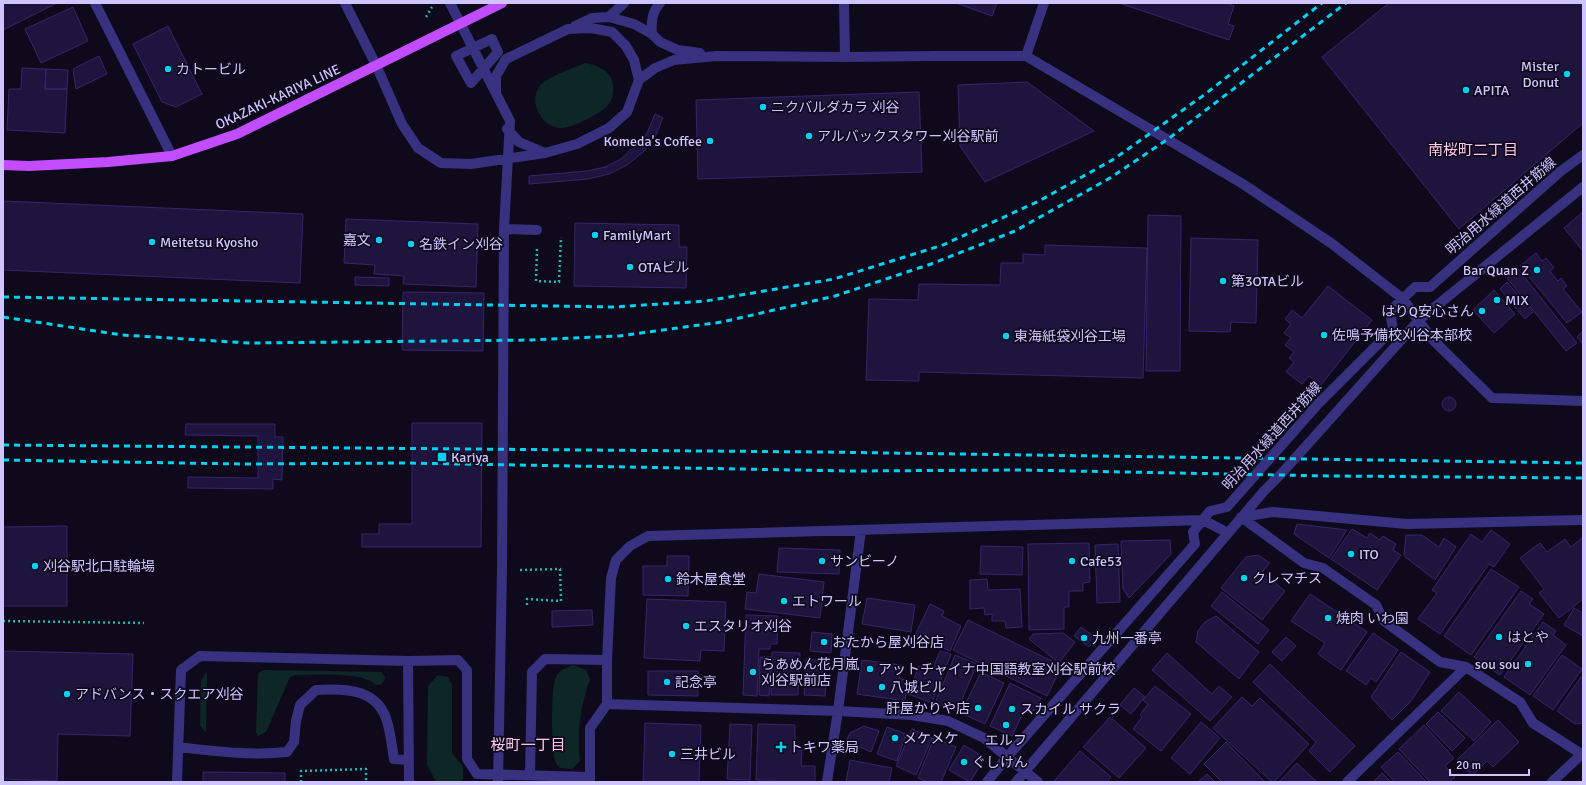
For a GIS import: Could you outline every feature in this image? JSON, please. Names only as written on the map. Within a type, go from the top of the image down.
[{"type":"main road","name":"OKAZAKI-KARIYA LINE","points":[[3,165],[28,166],[108,162],[172,156],[237,134],[502,3]]},
{"type":"street","points":[[95,3],[172,156]]},
{"type":"street","points":[[345,3],[376,65],[402,124],[418,148],[441,163],[471,164],[545,153],[577,144],[609,128],[627,112],[639,80],[655,68],[674,60],[716,56],[1026,56],[1243,184],[1331,243],[1403,299],[1432,339],[1492,398],[1583,401]]},
{"type":"street","points":[[450,3],[510,121],[504,229],[502,570],[498,782]]},
{"type":"street","points":[[610,17],[624,3]]},
{"type":"street","points":[[652,34],[651,21],[656,8],[660,3]]},
{"type":"street","points":[[844,3],[845,57]]},
{"type":"street","points":[[1026,56],[1044,3]]},
{"type":"street","points":[[545,153],[519,142],[505,127],[496,103],[496,76],[506,59],[592,18],[610,17],[634,24],[652,34],[660,42],[678,50],[716,56]]},
{"type":"street","points":[[568,29],[591,28],[612,32],[626,46],[634,60],[639,80]]},
{"type":"street","name":"明治用水緑道西井筋線","points":[[987,782],[1008,756],[1195,544],[1194,532],[1210,511],[1228,507],[1318,404],[1393,329],[1390,311],[1415,287],[1430,287],[1561,172],[1583,155]]},
{"type":"street","points":[[1016,782],[1241,518],[1419,320],[1583,187]]},
{"type":"street","points":[[504,229],[537,230]]},
{"type":"street","points":[[1241,518],[1273,512],[1407,524],[1583,520]]},
{"type":"street","points":[[1241,518],[1304,563],[1323,568],[1376,605],[1384,621],[1440,662],[1466,667],[1520,702],[1533,723],[1583,754],[1552,782]]},
{"type":"street","points":[[177,782],[181,670],[200,656],[408,661],[458,660],[467,670],[468,759],[477,774],[530,775],[590,779],[590,728],[607,704],[607,660],[611,578],[616,560],[630,546],[648,536],[1203,520],[1228,533]]},
{"type":"street","points":[[827,782],[838,711],[861,530]]},
{"type":"street","points":[[530,775],[532,672],[545,659],[607,660]]},
{"type":"street","points":[[408,661],[409,782]]},
{"type":"street","points":[[1347,782],[1466,667]]},
{"type":"street","points":[[178,747],[234,753],[275,754],[287,752],[294,742],[296,721],[300,706],[316,690],[334,689],[361,692],[379,703],[388,724],[394,759],[409,760]]},
{"type":"street","points":[[607,704],[838,711],[912,715],[948,721],[984,738],[1008,756],[1038,782]]},
{"type":"path","points":[[426,17],[434,3]]},
{"type":"path","points":[[537,230],[536,281],[558,282],[561,237]]},
{"type":"path","points":[[502,570],[560,569],[561,600],[527,599],[527,608]]},
{"type":"path","points":[[3,621],[144,623]]},
{"type":"path","points":[[301,782],[301,771],[366,769],[366,782]]},
{"type":"green space","points":[[585,63],[601,68],[606,71],[612,79],[612,99],[604,109],[586,120],[567,127],[554,127],[542,118],[538,111],[536,95],[538,88],[544,82],[553,77]]},
{"type":"green space","points":[[574,665],[586,670],[590,679],[580,720],[580,761],[572,769],[560,768],[555,761],[552,733],[552,707],[556,676],[558,673]]},
{"type":"green space","points":[[264,670],[381,672],[385,677],[381,685],[376,685],[370,681],[350,676],[325,674],[295,675],[290,677],[266,732],[258,736],[256,733],[258,673]]},
{"type":"green space","points":[[207,672],[206,733],[200,725],[201,680]]},
{"type":"green space","points":[[438,675],[448,677],[452,685],[452,753],[463,767],[463,779],[459,782],[436,782],[427,764],[428,686]]},
{"type":"building","points":[[3,3],[57,3],[3,30]]},
{"type":"building","points":[[956,3],[997,3],[992,16]]},
{"type":"building","points":[[1119,3],[1227,3],[1234,6],[1228,24],[1234,26],[1229,40]]},
{"type":"building","name":"APITA","points":[[1389,3],[1583,3],[1583,123],[1459,229],[1322,57]]},
{"type":"building","points":[[73,7],[88,41],[41,63],[25,29]]},
{"type":"building","name":"カトービル","points":[[168,26],[202,94],[176,107],[162,102],[133,44]]},
{"type":"building","points":[[99,56],[107,74],[76,89],[73,69]]},
{"type":"building","points":[[22,68],[46,69],[45,89],[67,89],[65,133],[7,130],[9,89],[21,89]]},
{"type":"building","points":[[46,69],[68,70],[67,89],[45,89]]},
{"type":"building","points":[[1027,82],[1094,131],[985,182],[960,146],[958,85]]},
{"type":"building","name":"アルバックスタワー刈谷駅前","points":[[919,92],[922,172],[698,179],[696,100]]},
{"type":"building","points":[[655,114],[663,118],[655,137],[643,152],[627,165],[609,174],[588,179],[529,184],[529,176],[587,171],[605,167],[621,159],[647,133]]},
{"type":"building","name":"Meitetsu Kyosho","points":[[3,201],[303,214],[300,283],[3,270]]},
{"type":"building","points":[[1583,212],[1583,251],[1564,228]]},
{"type":"building","points":[[1148,215],[1181,216],[1180,371],[1146,371]]},
{"type":"building","name":"名鉄イン刈谷","points":[[346,219],[478,224],[476,287],[403,284],[404,276],[374,274],[375,265],[344,263]]},
{"type":"building","name":"OTAビル","points":[[575,223],[679,225],[679,247],[687,247],[686,288],[574,286]]},
{"type":"building","name":"第3OTAビル","points":[[1191,238],[1258,240],[1256,323],[1231,322],[1230,332],[1189,331]]},
{"type":"building","name":"東海紙袋刈谷工場","points":[[1045,245],[1147,248],[1143,378],[919,372],[919,381],[866,380],[869,299],[918,300],[919,284],[1000,285],[1001,263],[1023,263],[1023,254],[1045,255]]},
{"type":"building","points":[[1536,253],[1542,261],[1546,258],[1554,268],[1550,271],[1558,281],[1561,278],[1567,286],[1563,289],[1582,312],[1567,323],[1520,266]]},
{"type":"building","points":[[1518,269],[1577,343],[1566,351],[1507,278]]},
{"type":"building","points":[[355,277],[389,278],[389,286],[355,285]]},
{"type":"building","points":[[1507,282],[1533,312],[1525,319],[1500,289]]},
{"type":"building","name":"佐鳴予備校刈谷本部校","points":[[1328,286],[1372,320],[1321,385],[1309,376],[1302,384],[1286,372],[1294,362],[1289,358],[1294,352],[1285,345],[1291,338],[1284,333],[1291,324],[1285,319],[1292,310],[1302,318]]},
{"type":"building","points":[[1494,290],[1515,314],[1494,333],[1473,310]]},
{"type":"building","points":[[403,292],[484,293],[483,351],[402,350]]},
{"type":"building","points":[[1583,331],[1583,344],[1577,337]]},
{"type":"building","points":[[1449,397],[1454,399],[1456,404],[1454,409],[1449,411],[1444,409],[1442,404],[1444,399]]},
{"type":"building","points":[[412,423],[482,423],[481,547],[362,547],[362,534],[379,534],[379,524],[412,524]]},
{"type":"building","points":[[186,424],[275,424],[275,437],[283,437],[282,480],[273,479],[273,489],[188,488],[188,477],[258,478],[258,436],[185,435]]},
{"type":"building","points":[[1297,524],[1347,530],[1329,558],[1294,534]]},
{"type":"building","name":"刈谷駅北口駐輪場","points":[[67,526],[67,606],[3,606],[3,527]]},
{"type":"building","points":[[1352,529],[1367,538],[1370,533],[1380,540],[1383,536],[1396,544],[1393,550],[1401,555],[1377,590],[1331,559]]},
{"type":"building","points":[[1491,530],[1510,544],[1494,567],[1489,564],[1440,634],[1418,619],[1437,593],[1432,590],[1471,534],[1482,542]]},
{"type":"building","points":[[1406,535],[1422,535],[1439,547],[1444,538],[1456,547],[1435,580],[1404,556]]},
{"type":"building","points":[[1583,537],[1583,599],[1559,618],[1539,593],[1544,589],[1520,558],[1540,543],[1547,552],[1565,539],[1571,547]]},
{"type":"building","points":[[1170,540],[1171,554],[1129,598],[1123,589],[1121,541]]},
{"type":"building","points":[[1089,543],[1090,582],[1083,583],[1083,591],[1069,591],[1069,607],[1064,607],[1064,629],[1029,630],[1028,544]]},
{"type":"building","points":[[1118,544],[1120,602],[1097,603],[1095,545]]},
{"type":"building","points":[[981,546],[1023,547],[1022,575],[980,574]]},
{"type":"building","points":[[779,548],[840,550],[839,574],[777,572]]},
{"type":"building","points":[[1258,555],[1270,563],[1262,572],[1285,591],[1262,620],[1221,588],[1246,557]]},
{"type":"building","points":[[667,556],[689,556],[688,596],[643,595],[643,566],[667,566]]},
{"type":"building","points":[[1491,569],[1519,587],[1471,655],[1444,636]]},
{"type":"building","name":"エトワール","points":[[759,574],[824,582],[820,618],[745,609],[747,592],[756,593]]},
{"type":"building","points":[[987,579],[988,590],[1020,589],[1022,627],[1006,628],[1005,621],[992,621],[992,614],[985,615],[984,608],[970,609],[970,580]]},
{"type":"building","points":[[1521,591],[1533,599],[1529,604],[1544,614],[1500,675],[1474,657]]},
{"type":"building","points":[[1222,592],[1269,630],[1258,644],[1211,606]]},
{"type":"building","points":[[1310,594],[1367,632],[1341,670],[1318,654],[1325,643],[1291,621]]},
{"type":"building","points":[[867,598],[915,605],[911,632],[862,624]]},
{"type":"building","name":"エスタリオ刈谷","points":[[647,599],[726,602],[724,651],[701,650],[700,661],[644,658]]},
{"type":"building","points":[[930,604],[944,611],[942,616],[961,626],[950,651],[915,635]]},
{"type":"building","points":[[1574,608],[1583,613],[1583,636],[1564,625]]},
{"type":"building","points":[[592,610],[593,625],[552,627],[552,611]]},
{"type":"building","points":[[746,615],[778,616],[777,644],[770,644],[770,649],[759,649],[757,696],[743,695]]},
{"type":"building","points":[[1216,616],[1259,652],[1239,679],[1196,642],[1198,631],[1205,622]]},
{"type":"building","points":[[968,620],[1062,666],[1047,696],[953,650]]},
{"type":"building","points":[[1543,622],[1556,631],[1553,635],[1566,645],[1530,695],[1504,677]]},
{"type":"building","points":[[1081,627],[1096,638],[1089,647],[1074,636]]},
{"type":"building","points":[[812,632],[832,634],[831,653],[810,651]]},
{"type":"building","points":[[1063,633],[1075,642],[1059,663],[1029,639],[1033,634]]},
{"type":"building","points":[[1373,633],[1398,650],[1376,682],[1371,678],[1366,685],[1346,671]]},
{"type":"building","points":[[1286,637],[1296,646],[1282,661],[1272,652]]},
{"type":"building","name":"アドバンス・スクエア刈谷","points":[[3,651],[133,654],[130,736],[58,734],[57,781],[3,779]]},
{"type":"building","points":[[940,651],[951,654],[932,703],[908,694],[919,666],[932,670]]},
{"type":"building","points":[[772,652],[800,653],[798,695],[771,695]]},
{"type":"building","points":[[1401,652],[1430,672],[1411,701],[1392,720],[1371,697]]},
{"type":"building","points":[[1167,653],[1212,694],[1219,686],[1232,697],[1210,721],[1152,670]]},
{"type":"building","points":[[955,655],[977,664],[957,711],[935,703]]},
{"type":"building","points":[[1562,655],[1582,669],[1553,710],[1533,696]]},
{"type":"building","points":[[760,657],[771,657],[769,696],[759,695]]},
{"type":"building","points":[[806,659],[827,661],[825,696],[804,695]]},
{"type":"building","name":"八城ビル","points":[[862,660],[901,665],[899,679],[908,680],[905,701],[857,694]]},
{"type":"building","points":[[1270,664],[1355,746],[1330,772],[1309,751],[1316,742],[1253,682]]},
{"type":"building","points":[[648,671],[698,671],[698,696],[648,695]]},
{"type":"building","points":[[981,672],[1004,683],[985,724],[961,713]]},
{"type":"building","points":[[1581,677],[1583,678],[1583,723],[1575,724],[1557,711]]},
{"type":"building","name":"スカイル サクラ","points":[[1010,683],[1041,698],[1034,711],[1026,707],[1012,736],[990,726]]},
{"type":"building","points":[[1155,686],[1191,714],[1161,751],[1133,729],[1142,717],[1140,715],[1148,704],[1143,700]]},
{"type":"building","points":[[1134,688],[1145,697],[1131,714],[1120,705]]},
{"type":"building","points":[[1459,692],[1491,722],[1474,741],[1441,711]]},
{"type":"building","points":[[1242,697],[1252,706],[1260,698],[1309,744],[1274,782],[1272,782],[1213,728]]},
{"type":"building","points":[[1438,712],[1465,738],[1452,751],[1426,724]]},
{"type":"building","points":[[1110,717],[1146,748],[1119,778],[1083,747]]},
{"type":"building","points":[[1498,720],[1519,742],[1493,767],[1487,761],[1472,776],[1457,760]]},
{"type":"building","points":[[1201,722],[1220,738],[1190,774],[1171,758]]},
{"type":"building","name":"三井ビル","points":[[645,723],[701,725],[699,782],[643,782]]},
{"type":"building","points":[[730,724],[752,725],[750,780],[727,779]]},
{"type":"building","points":[[758,724],[795,725],[795,750],[802,750],[801,766],[815,766],[815,782],[775,782],[775,780],[756,780]]},
{"type":"building","points":[[1424,725],[1454,758],[1445,766],[1455,777],[1449,782],[1430,782],[1399,749]]},
{"type":"building","points":[[864,726],[879,731],[871,752],[846,741],[850,733]]},
{"type":"building","points":[[887,727],[906,734],[897,761],[877,754]]},
{"type":"building","points":[[912,729],[932,738],[916,775],[896,766]]},
{"type":"building","points":[[934,738],[956,747],[941,782],[927,782],[918,778]]},
{"type":"building","points":[[1226,742],[1265,782],[1222,782],[1204,764]]},
{"type":"building","points":[[964,745],[985,758],[970,782],[949,770]]},
{"type":"building","points":[[1080,751],[1111,777],[1107,782],[1054,781]]},
{"type":"building","points":[[1398,752],[1427,782],[1395,782],[1381,767]]},
{"type":"building","points":[[850,760],[892,768],[889,782],[846,782]]},
{"type":"building","points":[[1297,763],[1317,782],[1279,782]]},
{"type":"building","points":[[203,772],[285,773],[285,782],[203,782]]},
{"type":"building","points":[[1382,773],[1391,782],[1373,782]]},
{"type":"building","points":[[1207,774],[1215,782],[1198,782]]},
{"type":"railway","points":[[3,297],[614,307],[706,301],[834,279],[943,245],[1039,201],[1114,159],[1204,95],[1322,3]]},
{"type":"railway","points":[[3,317],[122,335],[249,343],[532,340],[619,336],[722,322],[835,296],[931,264],[1015,231],[1110,178],[1168,139],[1346,3]]},
{"type":"railway","points":[[3,445],[822,452],[1583,463]]},
{"type":"railway","points":[[3,460],[242,464],[405,463],[851,471],[1023,470],[1331,476],[1583,478]]},
{"type":"place","name":"カトービル","points":[[168,69]]},
{"type":"place","name":"Mister Donut","points":[[1567,74]]},
{"type":"place","name":"APITA","points":[[1466,90]]},
{"type":"place","name":"ニクバルダカラ 刈谷","points":[[763,107]]},
{"type":"place","name":"アルバックスタワー刈谷駅前","points":[[809,136]]},
{"type":"place","name":"Komeda's Coffee","points":[[710,141]]},
{"type":"place","name":"FamilyMart","points":[[595,235]]},
{"type":"place","name":"嘉文","points":[[379,240]]},
{"type":"place","name":"Meitetsu Kyosho","points":[[152,242]]},
{"type":"place","name":"名鉄イン刈谷","points":[[411,244]]},
{"type":"place","name":"OTAビル","points":[[630,267]]},
{"type":"place","name":"Bar Quan Z","points":[[1537,270]]},
{"type":"place","name":"第3OTAビル","points":[[1223,281]]},
{"type":"place","name":"MIX","points":[[1497,300]]},
{"type":"place","name":"はりQ安心さん","points":[[1482,311]]},
{"type":"place","name":"佐鳴予備校刈谷本部校","points":[[1324,335]]},
{"type":"place","name":"東海紙袋刈谷工場","points":[[1006,336]]},
{"type":"place","name":"Kariya","points":[[442,457]]},
{"type":"place","name":"ITO","points":[[1351,554]]},
{"type":"place","name":"サンビーノ","points":[[822,561]]},
{"type":"place","name":"Cafe53","points":[[1072,561]]},
{"type":"place","name":"刈谷駅北口駐輪場","points":[[35,566]]},
{"type":"place","name":"クレマチス","points":[[1244,578]]},
{"type":"place","name":"鈴木屋食堂","points":[[668,579]]},
{"type":"place","name":"エトワール","points":[[784,601]]},
{"type":"place","name":"焼肉 いわ園","points":[[1328,618]]},
{"type":"place","name":"エスタリオ刈谷","points":[[686,626]]},
{"type":"place","name":"はとや","points":[[1499,637]]},
{"type":"place","name":"九州一番亭","points":[[1084,638]]},
{"type":"place","name":"おたから屋刈谷店","points":[[824,642]]},
{"type":"place","name":"sou sou","points":[[1528,664]]},
{"type":"place","name":"アットチャイナ中国語教室刈谷駅前校","points":[[870,669]]},
{"type":"place","name":"らあめん花月嵐 刈谷駅前店","points":[[753,672]]},
{"type":"place","name":"記念亭","points":[[667,682]]},
{"type":"place","name":"八城ビル","points":[[882,687]]},
{"type":"place","name":"アドバンス・スクエア刈谷","points":[[67,694]]},
{"type":"place","name":"肝屋かりや店","points":[[978,708]]},
{"type":"place","name":"スカイル サクラ","points":[[1012,709]]},
{"type":"place","name":"エルフ","points":[[1006,725]]},
{"type":"place","name":"メケメケ","points":[[895,738]]},
{"type":"place","name":"トキワ薬局","points":[[781,747]]},
{"type":"place","name":"三井ビル","points":[[672,754]]},
{"type":"place","name":"ぐしけん","points":[[964,762]]},
{"type":"district","name":"南桜町二丁目","points":[[1473,150]]},
{"type":"district","name":"桜町一丁目","points":[[528,745]]}]
